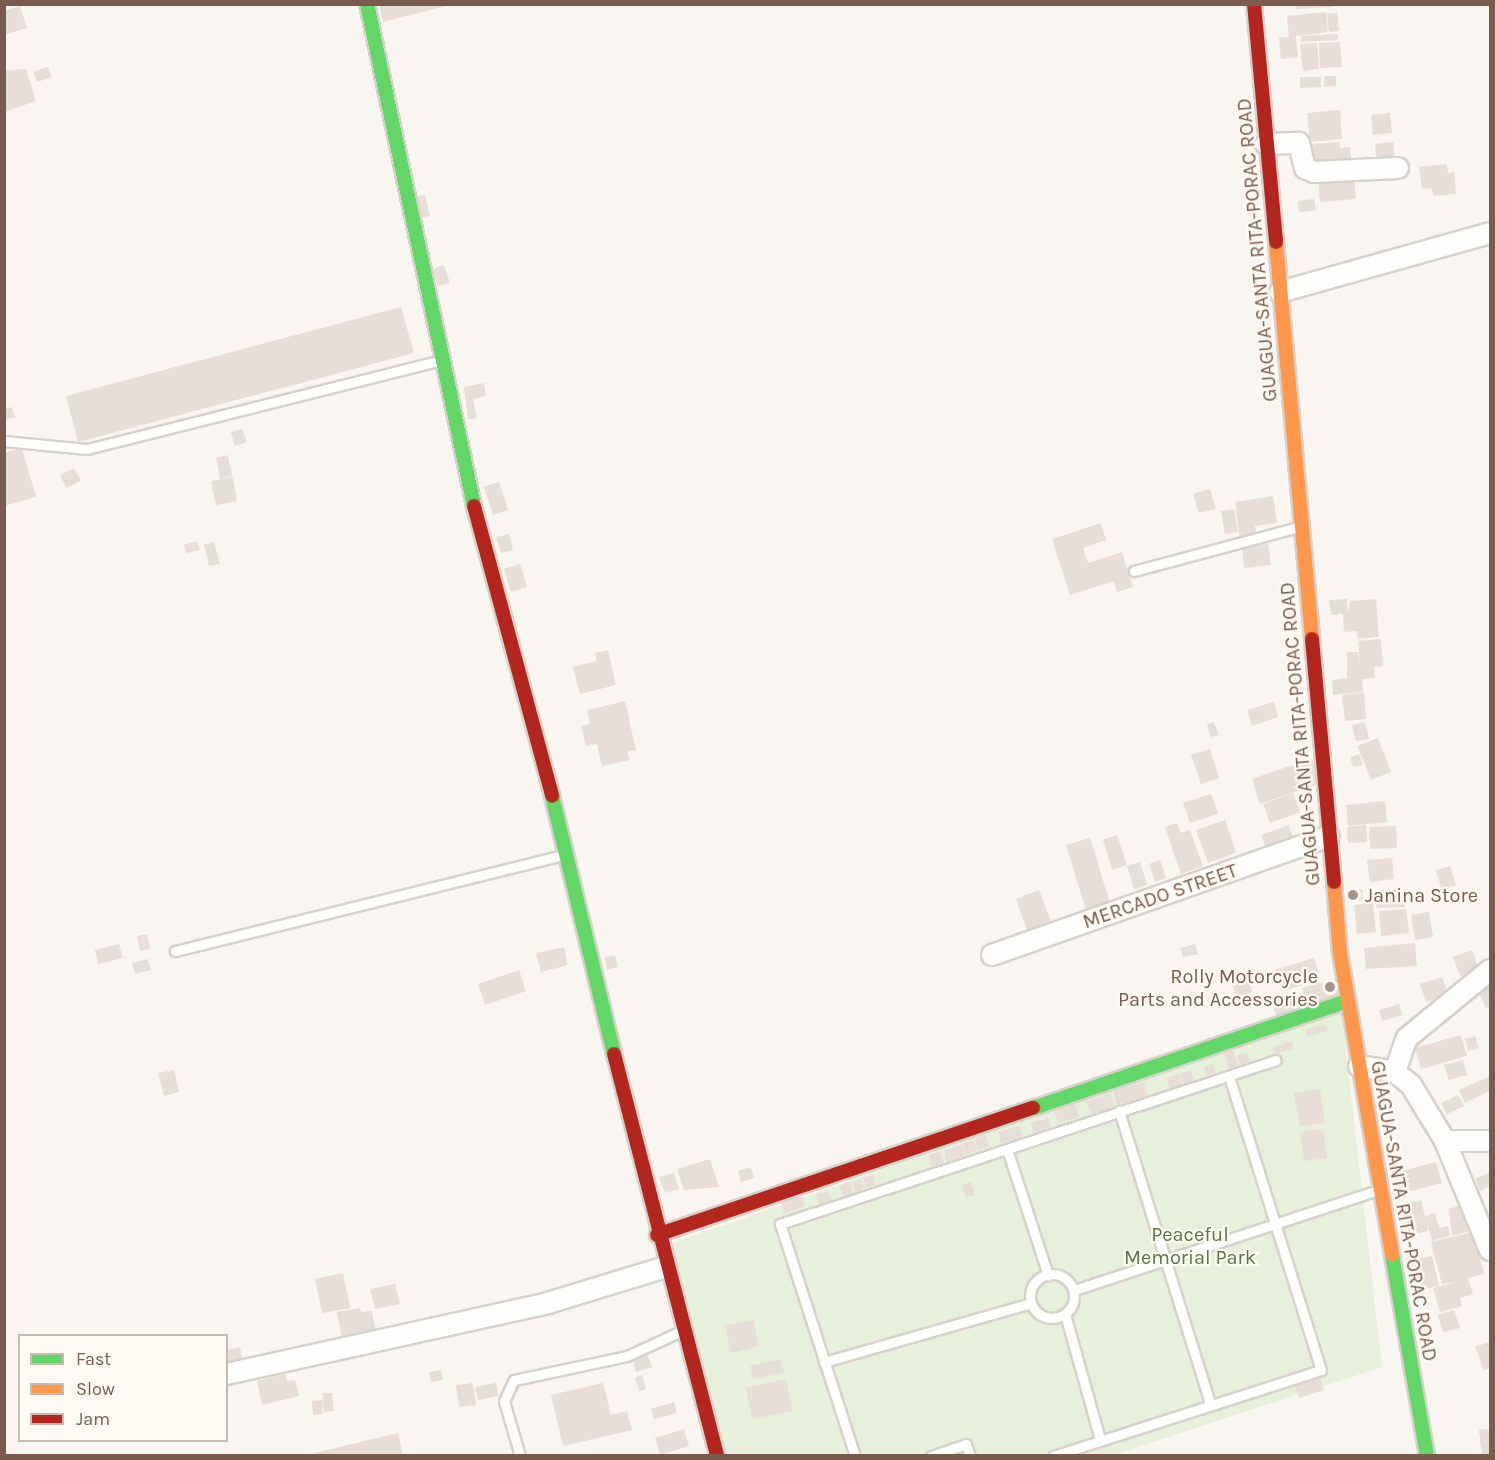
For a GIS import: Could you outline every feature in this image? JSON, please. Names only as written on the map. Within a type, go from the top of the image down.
[{"type":"street","points":[[367,4],[440,360],[657,1235],[686,1329],[717,1455]]},
{"type":"street","name":"GUAGUA-SANTA RITA-PORAC ROAD","points":[[1254,4],[1329,836],[1348,1001],[1427,1455]]},
{"type":"street","points":[[1266,144],[1299,143],[1305,168],[1314,172],[1398,168]]},
{"type":"street","points":[[1280,292],[1491,233]]},
{"type":"street","name":"MERCADO STREET","points":[[992,955],[1329,836]]},
{"type":"street","points":[[1395,1072],[1407,1038],[1491,970]]},
{"type":"street","points":[[657,1235],[1348,1001]]},
{"type":"street","points":[[1359,1066],[1395,1072],[1411,1085],[1445,1141],[1491,1250]]},
{"type":"street","points":[[1445,1141],[1491,1142]]},
{"type":"street","points":[[228,1374],[548,1303],[666,1267]]},
{"type":"lane","points":[[4,441],[87,449],[440,360]]},
{"type":"lane","points":[[1134,572],[1301,526]]},
{"type":"lane","points":[[175,951],[564,855]]},
{"type":"lane","points":[[855,1455],[780,1224],[1276,1060]]},
{"type":"lane","points":[[1053,1455],[1321,1370],[1278,1223],[1229,1077]]},
{"type":"lane","points":[[1119,1111],[1167,1259],[1210,1404]]},
{"type":"lane","points":[[1007,1149],[1048,1275]]},
{"type":"lane","points":[[1074,1290],[1381,1190]]},
{"type":"lane","points":[[1031,1303],[1033,1285],[1048,1275],[1061,1276],[1074,1290]]},
{"type":"lane","points":[[1074,1290],[1065,1314],[1100,1439]]},
{"type":"lane","points":[[824,1362],[1031,1303]]},
{"type":"lane","points":[[1031,1303],[1048,1317],[1065,1314]]},
{"type":"lane","points":[[520,1455],[504,1401],[514,1380],[627,1356],[686,1329]]},
{"type":"lane","points":[[931,1455],[966,1444],[970,1455]]},
{"type":"green space","name":"Peaceful Memorial Park","points":[[1341,1008],[1382,1367],[1113,1455],[725,1455],[670,1244]]},
{"type":"building","points":[[379,4],[450,4],[450,5],[383,22]]},
{"type":"building","points":[[1296,4],[1333,4],[1333,7],[1296,9]]},
{"type":"building","points":[[20,6],[27,28],[4,35],[4,11]]},
{"type":"building","points":[[1326,12],[1328,32],[1296,36],[1298,57],[1281,59],[1279,38],[1289,37],[1287,16]]},
{"type":"building","points":[[1337,13],[1339,31],[1329,32],[1327,14]]},
{"type":"building","points":[[1338,34],[1338,40],[1301,42],[1301,36]]},
{"type":"building","points":[[1340,42],[1342,67],[1320,68],[1319,43]]},
{"type":"building","points":[[1317,43],[1319,69],[1303,71],[1300,44]]},
{"type":"building","points":[[48,67],[52,77],[37,82],[33,72]]},
{"type":"building","points":[[26,69],[36,101],[4,112],[4,71]]},
{"type":"building","points":[[1324,76],[1336,76],[1336,86],[1324,87]]},
{"type":"building","points":[[1300,77],[1321,77],[1321,87],[1300,88]]},
{"type":"building","points":[[1340,110],[1342,139],[1310,142],[1307,113]]},
{"type":"building","points":[[1390,113],[1392,133],[1373,135],[1371,115]]},
{"type":"building","points":[[1339,142],[1340,148],[1350,147],[1352,166],[1310,170],[1310,144]]},
{"type":"building","points":[[1393,142],[1395,164],[1377,165],[1375,144]]},
{"type":"building","points":[[1447,164],[1448,173],[1454,172],[1456,194],[1433,196],[1432,188],[1422,189],[1419,167]]},
{"type":"building","points":[[1354,178],[1356,199],[1320,202],[1318,181]]},
{"type":"building","points":[[425,195],[430,216],[418,218],[413,197]]},
{"type":"building","points":[[1314,199],[1316,210],[1299,212],[1298,201]]},
{"type":"building","points":[[444,265],[450,283],[438,286],[433,269]]},
{"type":"building","points":[[401,307],[414,353],[78,442],[66,396]]},
{"type":"building","points":[[484,383],[486,396],[473,399],[477,418],[468,420],[464,387]]},
{"type":"building","points":[[12,407],[15,417],[5,420],[5,409]]},
{"type":"building","points":[[242,429],[247,442],[235,446],[231,432]]},
{"type":"building","points":[[22,448],[36,497],[4,506],[4,453]]},
{"type":"building","points":[[228,455],[232,476],[220,479],[216,458]]},
{"type":"building","points":[[74,468],[81,481],[66,488],[60,475]]},
{"type":"building","points":[[233,477],[237,501],[216,505],[211,481]]},
{"type":"building","points":[[499,482],[508,510],[493,515],[484,487]]},
{"type":"building","points":[[1210,489],[1216,509],[1199,513],[1193,494]]},
{"type":"building","points":[[1273,496],[1277,523],[1255,526],[1257,538],[1240,540],[1235,502]]},
{"type":"building","points":[[1234,509],[1238,532],[1225,534],[1221,511]]},
{"type":"building","points":[[1101,523],[1106,540],[1083,548],[1088,563],[1122,552],[1133,587],[1117,592],[1114,581],[1070,595],[1052,539]]},
{"type":"building","points":[[509,534],[513,550],[501,553],[496,537]]},
{"type":"building","points":[[197,541],[200,550],[186,553],[184,545]]},
{"type":"building","points":[[214,542],[220,564],[209,566],[204,544]]},
{"type":"building","points":[[1268,544],[1271,565],[1244,568],[1242,548]]},
{"type":"building","points":[[520,564],[527,587],[511,592],[504,569]]},
{"type":"building","points":[[1347,599],[1348,614],[1350,601],[1376,599],[1379,637],[1358,639],[1357,631],[1344,632],[1343,614],[1331,615],[1329,600]]},
{"type":"building","points":[[1381,639],[1383,666],[1374,667],[1375,678],[1362,679],[1363,692],[1333,695],[1332,680],[1347,678],[1347,652],[1358,652],[1360,664],[1358,641]]},
{"type":"building","points":[[608,650],[616,685],[580,694],[573,667],[597,661],[595,653]]},
{"type":"building","points":[[1364,693],[1366,719],[1345,721],[1342,695]]},
{"type":"building","points":[[625,701],[636,750],[627,752],[630,760],[602,766],[597,744],[586,746],[581,726],[590,724],[587,710]]},
{"type":"building","points":[[1274,702],[1278,717],[1252,726],[1247,710]]},
{"type":"building","points":[[1214,722],[1219,735],[1211,737],[1207,724]]},
{"type":"building","points":[[1365,722],[1369,739],[1356,741],[1352,725]]},
{"type":"building","points":[[1378,738],[1391,772],[1371,780],[1357,746]]},
{"type":"building","points":[[1210,749],[1219,778],[1201,784],[1191,755]]},
{"type":"building","points":[[1359,754],[1363,765],[1353,767],[1350,757]]},
{"type":"building","points":[[1312,758],[1321,783],[1260,804],[1252,779]]},
{"type":"building","points":[[1293,793],[1300,812],[1270,823],[1263,804]]},
{"type":"building","points":[[1211,794],[1218,814],[1190,823],[1183,803]]},
{"type":"building","points":[[1385,801],[1387,822],[1348,826],[1346,805]]},
{"type":"building","points":[[1225,820],[1236,853],[1208,863],[1196,830]]},
{"type":"building","points":[[1177,823],[1181,833],[1190,830],[1203,866],[1181,874],[1165,827]]},
{"type":"building","points":[[1289,825],[1294,842],[1267,851],[1261,835]]},
{"type":"building","points":[[1366,825],[1367,842],[1348,843],[1347,827]]},
{"type":"building","points":[[1396,826],[1397,848],[1370,849],[1369,827]]},
{"type":"building","points":[[1117,835],[1127,865],[1112,870],[1103,840]]},
{"type":"building","points":[[1090,838],[1110,903],[1086,910],[1066,845]]},
{"type":"building","points":[[1392,858],[1394,879],[1370,882],[1367,860]]},
{"type":"building","points":[[1160,860],[1166,878],[1155,882],[1149,864]]},
{"type":"building","points":[[1140,862],[1147,885],[1134,889],[1127,866]]},
{"type":"building","points":[[1450,866],[1456,885],[1442,890],[1436,870]]},
{"type":"building","points":[[1362,889],[1363,899],[1349,901],[1348,891]]},
{"type":"building","points":[[1404,889],[1405,907],[1377,908],[1376,891]]},
{"type":"building","points":[[1039,890],[1051,921],[1027,930],[1016,899]]},
{"type":"building","points":[[1373,903],[1376,932],[1357,934],[1354,905]]},
{"type":"building","points":[[1406,909],[1409,933],[1381,936],[1379,911]]},
{"type":"building","points":[[1429,912],[1433,937],[1415,940],[1411,915]]},
{"type":"building","points":[[147,934],[150,949],[140,951],[137,936]]},
{"type":"building","points":[[1415,943],[1417,966],[1366,969],[1364,948]]},
{"type":"building","points":[[119,944],[123,958],[98,964],[95,950]]},
{"type":"building","points":[[1195,944],[1198,954],[1183,957],[1180,948]]},
{"type":"building","points":[[564,947],[568,965],[541,972],[536,953]]},
{"type":"building","points":[[1472,950],[1479,969],[1460,976],[1453,957]]},
{"type":"building","points":[[615,955],[618,967],[607,970],[605,957]]},
{"type":"building","points":[[1314,958],[1321,979],[1284,991],[1280,978],[1274,980],[1271,971]]},
{"type":"building","points":[[148,959],[151,970],[135,974],[132,963]]},
{"type":"building","points":[[519,970],[526,991],[485,1005],[478,984]]},
{"type":"building","points":[[1261,974],[1263,981],[1251,985],[1249,978]]},
{"type":"building","points":[[1247,976],[1252,992],[1236,997],[1231,981]]},
{"type":"building","points":[[1442,977],[1448,995],[1426,1002],[1420,984]]},
{"type":"building","points":[[1334,979],[1339,996],[1307,1005],[1302,988]]},
{"type":"building","points":[[1490,983],[1490,1006],[1486,1008],[1477,989]]},
{"type":"building","points":[[1292,996],[1296,1011],[1276,1016],[1272,1001]]},
{"type":"building","points":[[1399,1004],[1402,1015],[1382,1021],[1379,1010]]},
{"type":"building","points":[[1325,1024],[1328,1031],[1307,1037],[1305,1030]]},
{"type":"building","points":[[1461,1035],[1467,1056],[1421,1069],[1415,1048]]},
{"type":"building","points":[[1475,1036],[1479,1048],[1468,1051],[1465,1039]]},
{"type":"building","points":[[1292,1041],[1294,1049],[1275,1054],[1273,1047]]},
{"type":"building","points":[[1233,1050],[1238,1067],[1229,1069],[1224,1053]]},
{"type":"building","points":[[1247,1052],[1250,1062],[1240,1065],[1237,1055]]},
{"type":"building","points":[[1463,1060],[1467,1075],[1449,1080],[1444,1065]]},
{"type":"building","points":[[1213,1064],[1216,1075],[1207,1078],[1204,1067]]},
{"type":"building","points":[[174,1070],[179,1092],[164,1096],[158,1073]]},
{"type":"building","points":[[1191,1070],[1194,1081],[1183,1084],[1180,1074]]},
{"type":"building","points":[[1179,1074],[1182,1085],[1170,1088],[1167,1078]]},
{"type":"building","points":[[1490,1076],[1490,1091],[1465,1103],[1459,1090]]},
{"type":"building","points":[[1144,1082],[1148,1096],[1117,1105],[1113,1091]]},
{"type":"building","points":[[1320,1089],[1325,1123],[1300,1127],[1294,1093]]},
{"type":"building","points":[[1110,1094],[1114,1107],[1091,1114],[1087,1101]]},
{"type":"building","points":[[1458,1095],[1464,1106],[1447,1114],[1441,1103]]},
{"type":"building","points":[[1075,1103],[1079,1117],[1058,1123],[1054,1109]]},
{"type":"building","points":[[1048,1118],[1051,1127],[1034,1133],[1031,1123]]},
{"type":"building","points":[[1019,1126],[1023,1137],[1001,1143],[998,1132]]},
{"type":"building","points":[[1323,1129],[1327,1158],[1304,1161],[1300,1132]]},
{"type":"building","points":[[986,1135],[989,1146],[978,1150],[975,1139]]},
{"type":"building","points":[[974,1140],[977,1151],[966,1154],[963,1143]]},
{"type":"building","points":[[962,1145],[965,1156],[947,1162],[944,1150]]},
{"type":"building","points":[[940,1152],[944,1163],[932,1166],[929,1155]]},
{"type":"building","points":[[710,1159],[719,1187],[684,1190],[677,1169]]},
{"type":"building","points":[[1436,1162],[1442,1183],[1408,1192],[1402,1171]]},
{"type":"building","points":[[751,1167],[754,1178],[741,1182],[738,1171]]},
{"type":"building","points":[[1490,1172],[1490,1186],[1480,1191],[1475,1179]]},
{"type":"building","points":[[674,1173],[679,1189],[665,1193],[659,1177]]},
{"type":"building","points":[[873,1175],[876,1185],[866,1188],[863,1178]]},
{"type":"building","points":[[861,1179],[864,1189],[855,1192],[852,1182]]},
{"type":"building","points":[[850,1182],[853,1193],[843,1196],[839,1186]]},
{"type":"building","points":[[971,1182],[975,1195],[966,1198],[962,1185]]},
{"type":"building","points":[[828,1191],[832,1202],[819,1206],[816,1195]]},
{"type":"building","points":[[801,1193],[805,1206],[784,1213],[780,1200]]},
{"type":"building","points":[[1421,1200],[1425,1216],[1435,1213],[1439,1228],[1448,1226],[1450,1236],[1432,1241],[1426,1219],[1428,1231],[1410,1235],[1403,1204]]},
{"type":"building","points":[[1462,1205],[1469,1231],[1452,1236],[1449,1209]]},
{"type":"building","points":[[1473,1232],[1484,1274],[1468,1278],[1473,1294],[1460,1298],[1462,1306],[1440,1312],[1433,1288],[1456,1282],[1442,1284],[1431,1242]]},
{"type":"building","points":[[1432,1256],[1439,1286],[1420,1290],[1414,1260]]},
{"type":"building","points":[[343,1273],[350,1308],[322,1313],[315,1279]]},
{"type":"building","points":[[395,1284],[400,1304],[375,1309],[370,1289]]},
{"type":"building","points":[[360,1308],[361,1312],[372,1311],[377,1338],[343,1344],[337,1312]]},
{"type":"building","points":[[1454,1310],[1460,1328],[1443,1332],[1438,1315]]},
{"type":"building","points":[[753,1320],[759,1346],[731,1353],[725,1326]]},
{"type":"building","points":[[1489,1342],[1490,1368],[1484,1370],[1475,1347]]},
{"type":"building","points":[[240,1347],[244,1366],[228,1370],[228,1350]]},
{"type":"building","points":[[648,1355],[652,1367],[636,1372],[633,1360]]},
{"type":"building","points":[[781,1359],[784,1373],[753,1379],[750,1366]]},
{"type":"building","points":[[441,1370],[443,1380],[431,1382],[429,1372]]},
{"type":"building","points":[[285,1374],[287,1381],[295,1380],[299,1396],[262,1405],[257,1381]]},
{"type":"building","points":[[1319,1374],[1324,1390],[1299,1398],[1294,1382]]},
{"type":"building","points":[[642,1375],[646,1389],[639,1391],[635,1378]]},
{"type":"building","points":[[786,1379],[793,1411],[752,1419],[746,1388]]},
{"type":"building","points":[[473,1383],[476,1405],[459,1407],[456,1385]]},
{"type":"building","points":[[496,1383],[498,1396],[478,1400],[475,1387]]},
{"type":"building","points":[[603,1383],[611,1415],[627,1411],[632,1430],[563,1446],[551,1395]]},
{"type":"building","points":[[322,1393],[332,1393],[334,1411],[324,1412]]},
{"type":"building","points":[[322,1400],[323,1414],[313,1415],[312,1401]]},
{"type":"building","points":[[674,1402],[677,1413],[654,1419],[651,1409]]},
{"type":"building","points":[[684,1429],[689,1446],[660,1455],[655,1438]]},
{"type":"building","points":[[1490,1429],[1490,1456],[1482,1456],[1479,1430]]},
{"type":"building","points":[[398,1433],[403,1456],[306,1456],[306,1455]]},
{"type":"traffic: fast","points":[[367,4],[474,506]]},
{"type":"traffic: fast","points":[[552,796],[614,1054]]},
{"type":"traffic: fast","points":[[1033,1108],[1348,1001]]},
{"type":"traffic: fast","points":[[1392,1255],[1427,1456]]},
{"type":"traffic: slow","points":[[1276,242],[1312,639]]},
{"type":"traffic: slow","points":[[1334,882],[1340,953],[1392,1255]]},
{"type":"traffic: jam","points":[[1254,4],[1276,242]]},
{"type":"traffic: jam","points":[[474,506],[552,796]]},
{"type":"traffic: jam","points":[[1312,639],[1334,882]]},
{"type":"traffic: jam","points":[[614,1054],[717,1456]]},
{"type":"traffic: jam","points":[[657,1235],[1033,1108]]},
{"type":"place","name":"Janina Store","points":[[1353,895]]},
{"type":"place","name":"Rolly Motorcycle Parts and Accessories","points":[[1330,987]]}]
